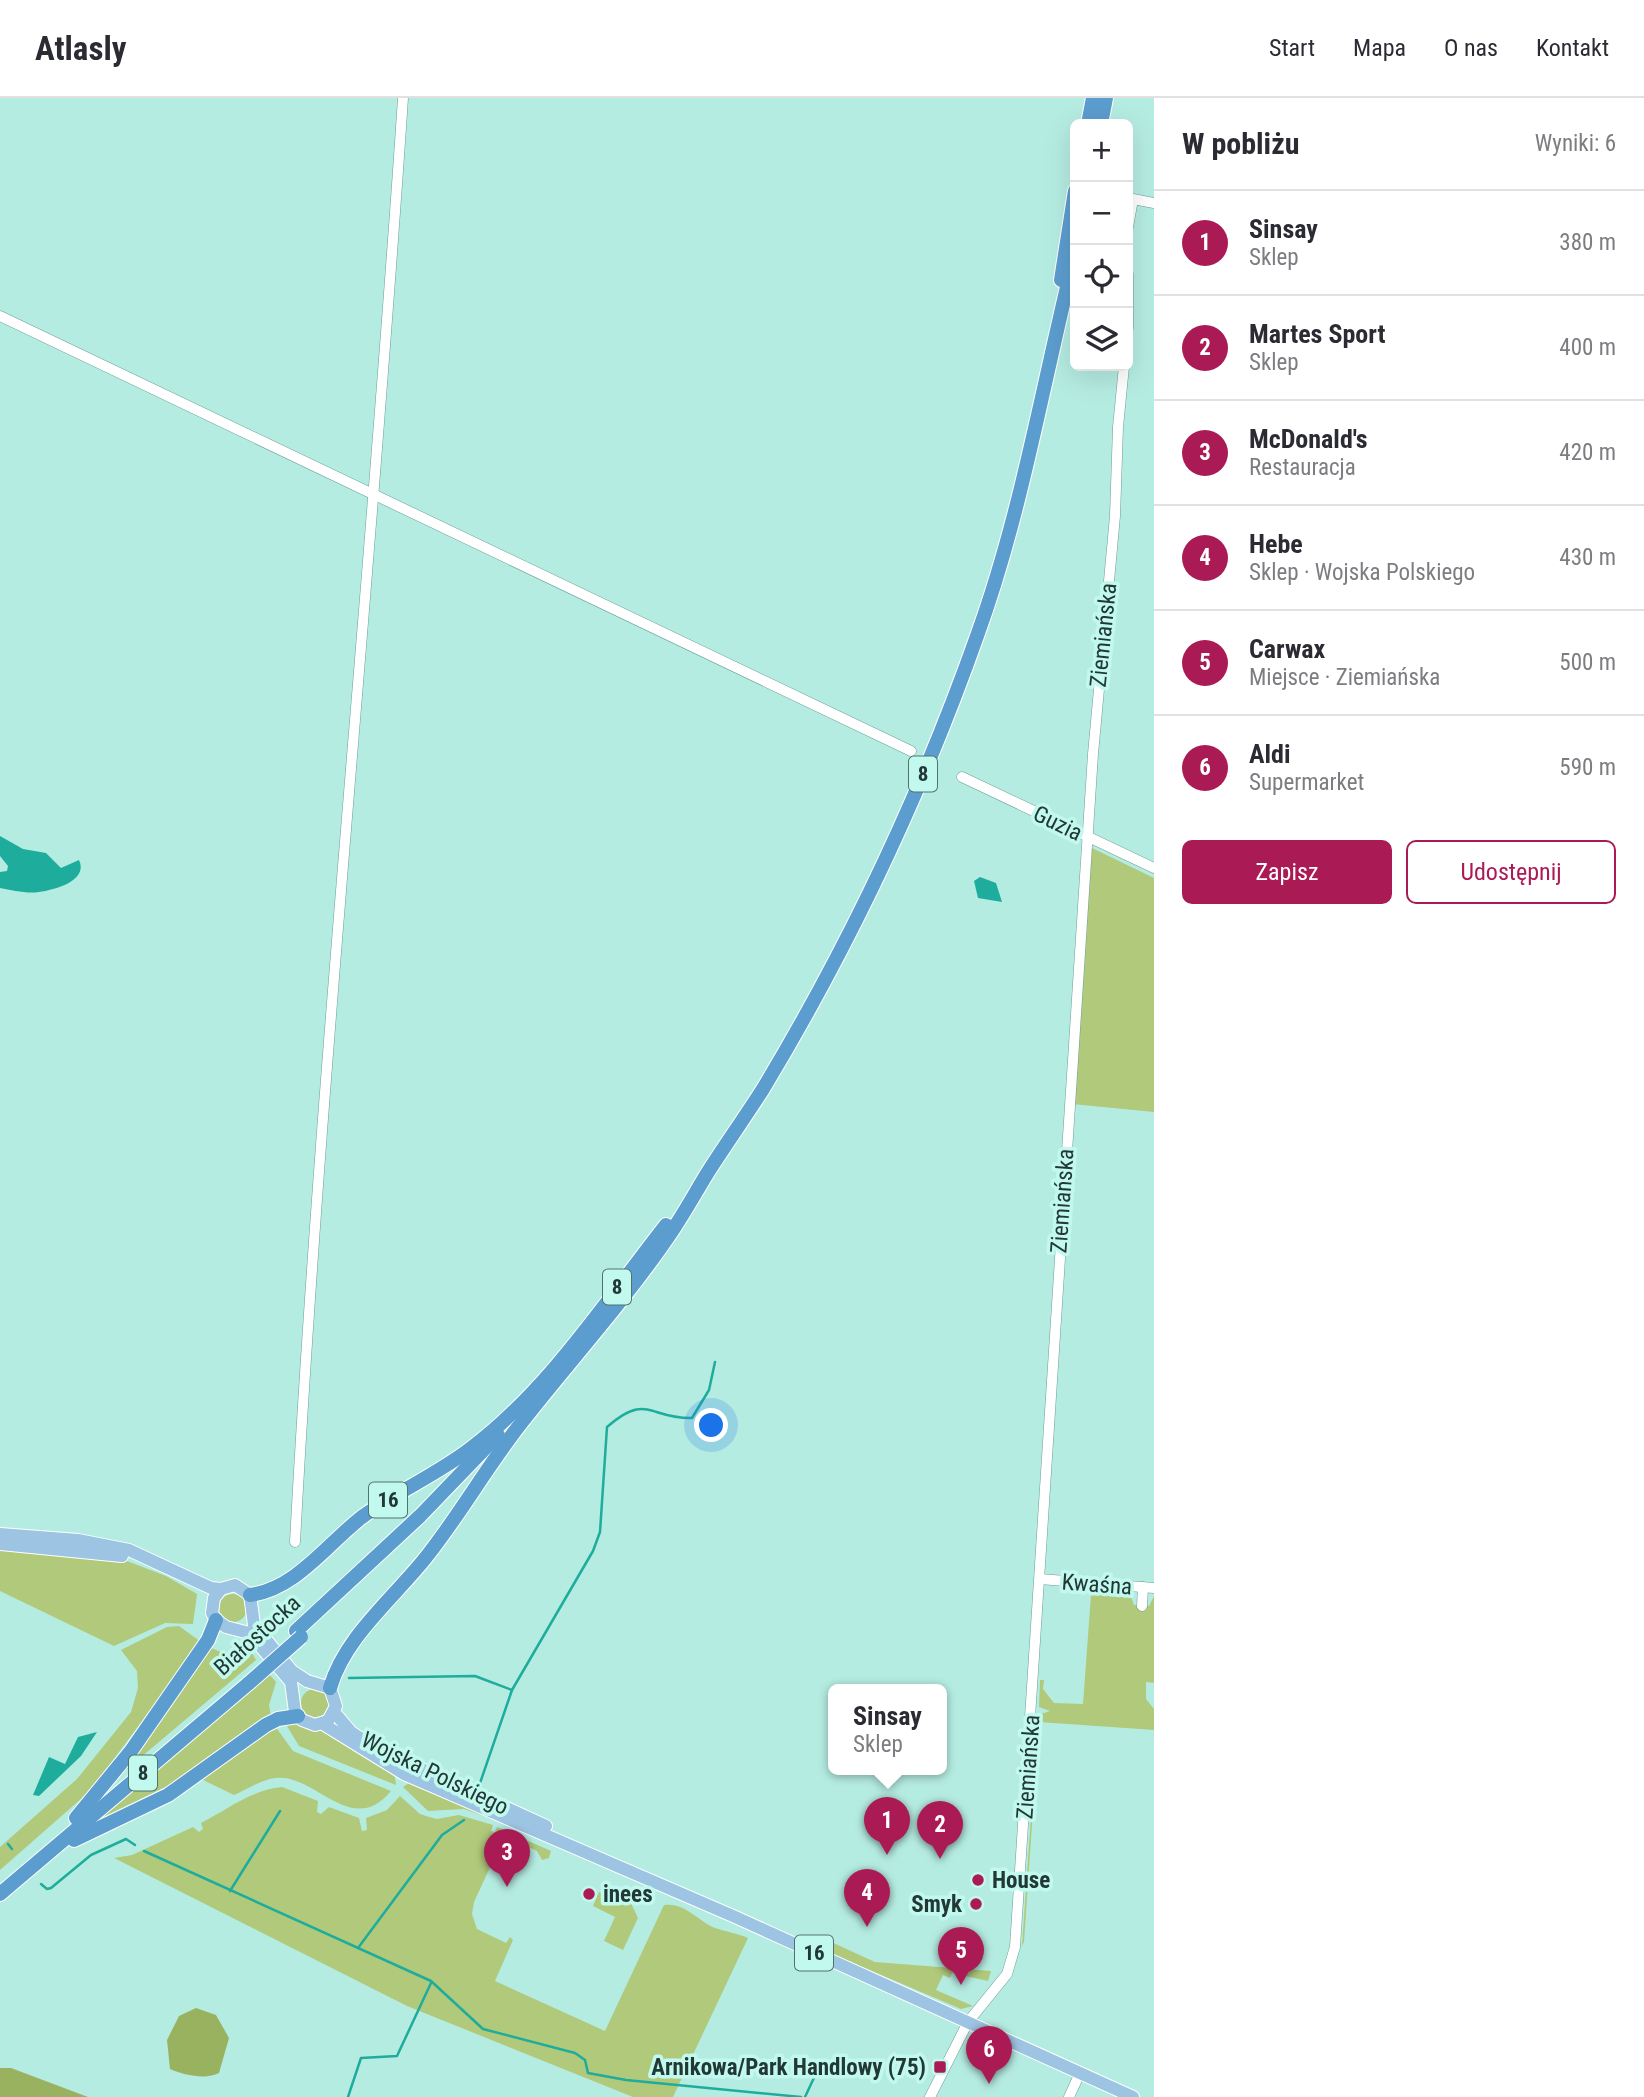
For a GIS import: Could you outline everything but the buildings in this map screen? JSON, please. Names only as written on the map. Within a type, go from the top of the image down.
[{"type":"highway","points":[[1089,119],[1093,98]]},
{"type":"highway","points":[[1102,119],[1106,98]]},
{"type":"highway","name":"8","points":[[524,1419],[641,1277],[761,1091],[812,1003],[878,878],[934,749],[978,634],[1014,515],[1039,420],[1054,341],[1070,227]]},
{"type":"highway","name":"8","points":[[1054,341],[1070,275]]},
{"type":"highway","name":"8","points":[[525,1401],[708,1172]]},
{"type":"highway","name":"16","points":[[250,1595],[270,1591],[285,1582],[362,1517],[471,1449],[525,1401]]},
{"type":"highway","name":"Białostocka","points":[[299,1634],[485,1450],[525,1401]]},
{"type":"highway","points":[[330,1688],[346,1653],[433,1548],[524,1419]]},
{"type":"highway","name":"Białostocka","points":[[0,1894],[428,1519],[524,1419]]},
{"type":"highway","points":[[76,1818],[131,1751],[208,1640],[216,1620]]},
{"type":"highway","name":"Białostocka","points":[[0,1881],[247,1680]]},
{"type":"highway","points":[[37,1863],[88,1832],[184,1785],[266,1725],[278,1719],[298,1716]]},
{"type":"main road","points":[[0,1534],[87,1542],[129,1550],[211,1588],[221,1589],[236,1585],[250,1595],[255,1634],[291,1682],[298,1716]]},
{"type":"main road","points":[[0,1545],[125,1557],[167,1573],[201,1593],[212,1604],[216,1620],[226,1627],[255,1634],[297,1675],[330,1688],[336,1700],[334,1712],[323,1724]]},
{"type":"main road","points":[[212,1604],[221,1589]]},
{"type":"main road","name":"Wojska Polskiego","points":[[334,1712],[351,1732],[374,1747],[563,1839],[1133,2097]]},
{"type":"main road","name":"16","points":[[298,1716],[308,1724],[323,1724]]},
{"type":"main road","name":"Wojska Polskiego","points":[[323,1724],[404,1774],[563,1839]]},
{"type":"street","points":[[295,1542],[309,1290],[403,98]]},
{"type":"street","points":[[1133,199],[1154,204]]},
{"type":"street","points":[[0,316],[911,751]]},
{"type":"street","name":"Ziemiańska","points":[[930,2097],[968,2022],[1003,1980],[1014,1954],[1099,661],[1115,516],[1118,427],[1124,371]]},
{"type":"street","name":"Guzia","points":[[962,777],[1154,868]]},
{"type":"street","name":"Kwaśna","points":[[1040,1579],[1148,1588]]},
{"type":"street","points":[[1142,1606],[1148,1588]]},
{"type":"street","points":[[1069,2097],[1080,2073]]},
{"type":"shaded area","points":[[0,836],[23,849],[46,853],[61,868],[79,860],[79,874],[61,887],[45,891],[0,888],[0,872],[7,871],[8,866],[0,856]]},
{"type":"shaded area","points":[[1092,848],[1154,878],[1154,1112],[1072,1104]]},
{"type":"shaded area","points":[[980,877],[996,883],[1002,902],[978,898],[974,881]]},
{"type":"shaded area","points":[[0,1550],[119,1558],[166,1576],[197,1594],[193,1624],[165,1623],[114,1646],[0,1591]]},
{"type":"shaded area","points":[[1098,1591],[1130,1594],[1134,1605],[1149,1606],[1154,1596],[1154,1683],[1146,1682],[1146,1699],[1154,1709],[1154,1730],[1039,1722],[1022,1946],[1038,1715],[1050,1711],[1039,1707],[1040,1680],[1044,1680],[1043,1689],[1054,1703],[1083,1704],[1091,1595],[1098,1595]]},
{"type":"shaded area","points":[[233,1594],[243,1598],[247,1608],[243,1618],[233,1622],[223,1618],[219,1608],[223,1598]]},
{"type":"shaded area","points":[[179,1626],[201,1642],[90,1791],[0,1870],[0,1847],[77,1779],[131,1712],[138,1688],[137,1671],[121,1650],[167,1627]]},
{"type":"shaded area","points":[[243,1646],[251,1651],[256,1660],[114,1780],[209,1647],[223,1653]]},
{"type":"shaded area","points":[[269,1674],[276,1682],[269,1705],[271,1716],[190,1775],[83,1827]]},
{"type":"shaded area","points":[[315,1689],[325,1693],[329,1703],[325,1713],[315,1717],[305,1713],[301,1703],[305,1693]]},
{"type":"shaded area","points":[[284,1721],[297,1723],[308,1730],[328,1730],[394,1772],[396,1785],[299,1746]]},
{"type":"shaded area","points":[[275,1726],[293,1751],[391,1791],[376,1804],[362,1809],[333,1801],[290,1779],[270,1779],[234,1795],[201,1779]]},
{"type":"shaded area","points":[[97,1732],[81,1756],[39,1796],[33,1795],[49,1757],[65,1764],[78,1737]]},
{"type":"shaded area","points":[[412,1781],[495,1817],[495,1820],[464,1809],[428,1811],[403,1787]]},
{"type":"shaded area","points":[[282,1787],[318,1801],[317,1812],[321,1814],[329,1807],[359,1818],[362,1831],[367,1830],[366,1818],[387,1810],[400,1796],[420,1814],[437,1819],[459,1815],[493,1825],[491,1831],[495,1832],[497,1827],[551,1851],[549,1858],[542,1860],[537,1851],[516,1841],[512,1841],[512,1847],[498,1850],[474,1902],[472,1914],[477,1929],[506,1943],[510,1937],[513,1940],[495,1981],[605,2031],[664,1905],[678,1906],[715,1928],[748,1938],[673,2097],[633,2097],[407,2006],[114,1858],[132,1855],[193,1827],[199,1832],[203,1829],[201,1823],[240,1801],[260,1792]]},
{"type":"shaded area","points":[[599,1892],[627,1905],[627,1895],[638,1918],[623,1950],[604,1941],[615,1917],[593,1906]]},
{"type":"shaded area","points":[[829,1941],[875,1962],[991,1971],[988,1981],[952,1973],[950,1978],[943,1975],[936,1990],[973,2006],[961,2009],[825,1951]]},
{"type":"shaded area","points":[[196,2008],[216,2015],[229,2038],[219,2073],[214,2075],[194,2076],[170,2069],[167,2040],[179,2016]]},
{"type":"shaded area","points":[[0,2068],[11,2068],[88,2097],[0,2097]]},
{"type":"waterway","points":[[479,1786],[512,1690],[593,1551],[600,1532],[607,1427],[620,1417],[640,1409],[692,1418],[709,1390],[715,1362]]},
{"type":"waterway","points":[[349,1678],[475,1676],[512,1690]]},
{"type":"waterway","points":[[230,1891],[280,1811]]},
{"type":"waterway","points":[[358,1948],[442,1835],[464,1820]]},
{"type":"waterway","points":[[41,1884],[47,1889],[51,1888],[91,1855],[126,1839],[135,1845]]},
{"type":"waterway","points":[[8,1844],[12,1849]]},
{"type":"waterway","points":[[144,1851],[431,1981],[483,2029],[575,2053],[585,2060],[588,2073],[626,2080],[801,2097]]},
{"type":"waterway","points":[[348,2097],[361,2058],[397,2056],[431,1983]]},
{"type":"waterway","points":[[805,2097],[819,2067]]},
{"type":"place","name":"Sinsay","points":[[887,1855]]},
{"type":"place","name":"Martes Sport","points":[[940,1859]]},
{"type":"place","name":"House","points":[[978,1880]]},
{"type":"place","name":"McDonald's","points":[[507,1887]]},
{"type":"place","name":"inees","points":[[589,1894]]},
{"type":"place","name":"Smyk","points":[[976,1904]]},
{"type":"place","name":"Hebe","points":[[867,1927]]},
{"type":"place","name":"Carwax","points":[[961,1985]]},
{"type":"place","name":"Arnikowa/Park Handlowy (75)","points":[[940,2067]]},
{"type":"place","name":"Aldi","points":[[989,2084]]}]
